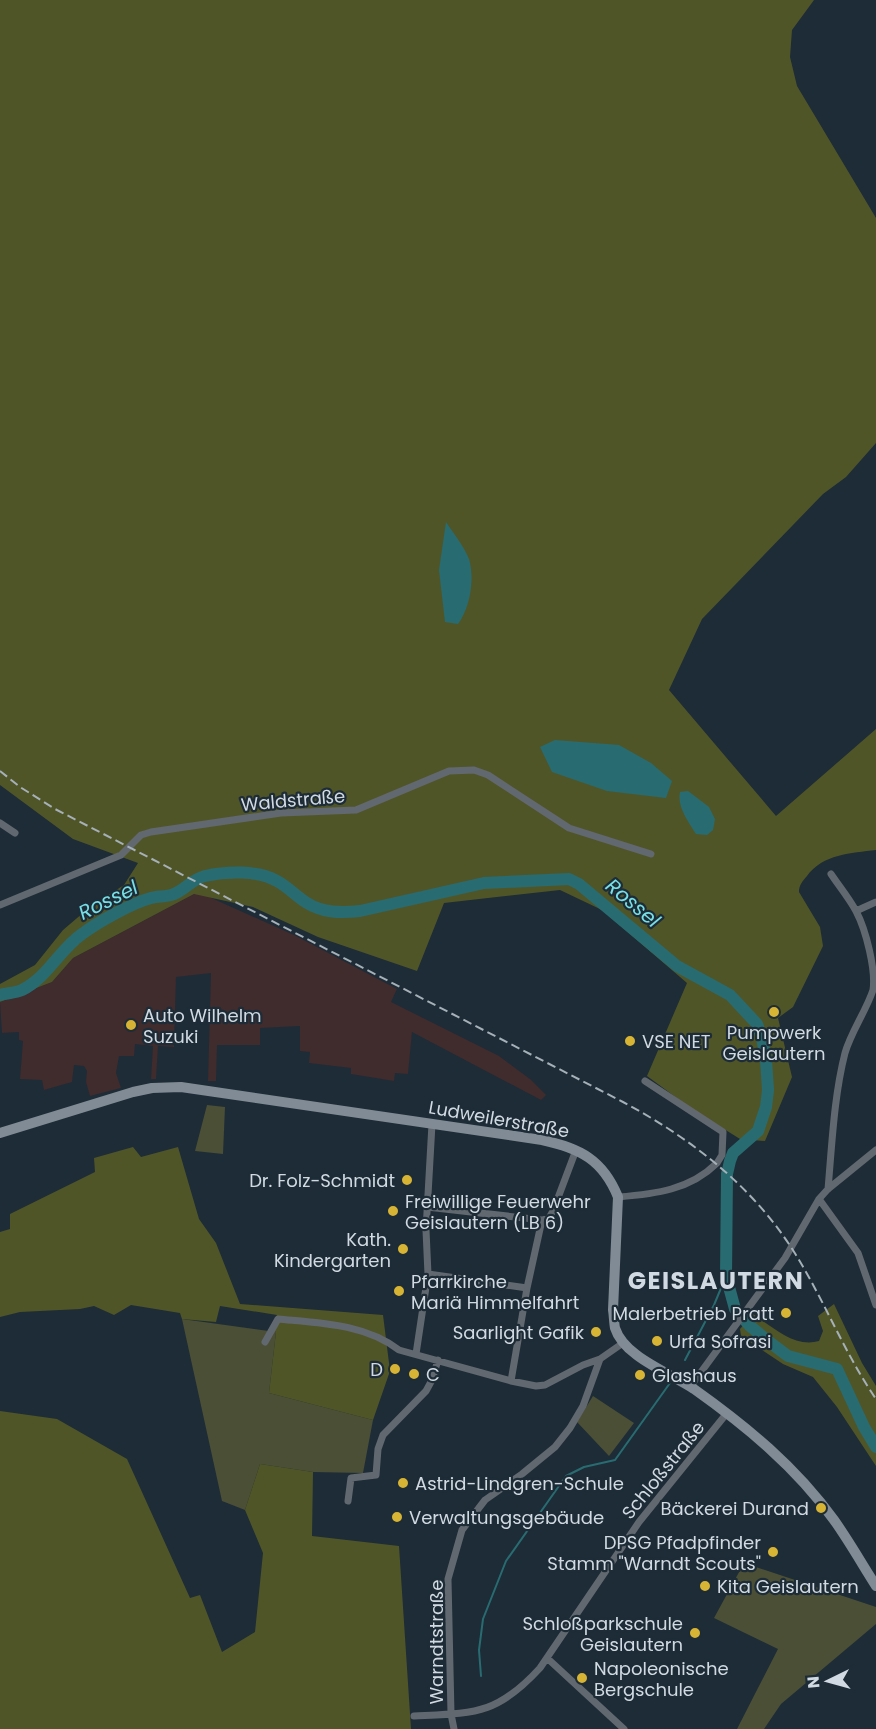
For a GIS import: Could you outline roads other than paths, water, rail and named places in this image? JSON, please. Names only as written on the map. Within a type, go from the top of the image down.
[{"type":"main road","name":"Ludweilerstraße","points":[[0,1133],[153,1088],[205,1090],[564,1145],[588,1155],[612,1180],[618,1197]]},
{"type":"main road","points":[[618,1197],[614,1310],[615,1328],[623,1343],[636,1355],[690,1387],[727,1413],[774,1451],[834,1520],[876,1586]]},
{"type":"street","name":"Waldstraße","points":[[0,905],[121,855],[141,835],[151,832],[281,813],[356,810],[449,771],[474,770],[488,775],[569,828],[651,855]]},
{"type":"street","points":[[0,823],[15,833]]},
{"type":"street","points":[[828,1189],[837,1104],[846,1051],[875,987],[874,961],[856,911],[831,874]]},
{"type":"street","points":[[856,911],[876,902]]},
{"type":"street","points":[[618,1197],[651,1194],[682,1186],[698,1179],[717,1163],[722,1155],[723,1132],[645,1081]]},
{"type":"street","points":[[416,1354],[428,1274],[426,1207],[432,1124]]},
{"type":"street","points":[[426,1207],[543,1220],[549,1218],[576,1150]]},
{"type":"street","points":[[690,1387],[785,1258],[819,1199],[876,1150]]},
{"type":"street","points":[[819,1199],[858,1253],[876,1305]]},
{"type":"street","points":[[511,1381],[527,1288],[543,1220]]},
{"type":"street","points":[[428,1274],[527,1288]]},
{"type":"street","points":[[265,1342],[278,1319],[333,1325],[364,1331],[387,1341],[399,1350],[527,1385],[545,1385],[583,1365],[600,1359],[623,1343]]},
{"type":"street","name":"Warndtstraße","points":[[454,1729],[451,1714],[448,1579],[462,1530],[485,1500],[555,1447],[583,1406],[600,1359]]},
{"type":"street","points":[[348,1501],[351,1478],[376,1475],[378,1449],[383,1435],[426,1391],[438,1360]]},
{"type":"street","name":"Schloßstraße","points":[[414,1716],[480,1710],[502,1702],[523,1688],[547,1658],[639,1522],[727,1413]]},
{"type":"street","points":[[547,1658],[624,1729]]},
{"type":"waterway","name":"Rossel","points":[[0,995],[19,991],[31,985],[74,940],[125,908],[143,900],[174,894],[196,880],[214,874],[242,872],[269,877],[313,906],[339,912],[360,911],[484,883],[569,879],[579,884],[677,966],[730,995],[757,1024],[766,1060],[768,1090],[766,1107],[758,1131],[733,1153],[727,1174],[726,1276],[735,1309],[750,1326],[788,1356],[837,1369],[876,1447]]},
{"type":"waterway","points":[[685,1360],[714,1305],[726,1276]]},
{"type":"waterway","points":[[481,1676],[479,1650],[483,1619],[506,1561],[566,1476],[584,1467],[615,1460],[670,1383]]},
{"type":"railway","points":[[0,771],[55,809],[623,1102],[649,1116],[697,1149],[741,1186],[779,1230],[796,1255],[876,1399]]},
{"type":"place","name":"Pumpwerk Geislautern","points":[[774,1012]]},
{"type":"place","name":"Auto Wilhelm Suzuki","points":[[131,1025]]},
{"type":"place","name":"VSE NET","points":[[630,1041]]},
{"type":"place","name":"Dr. Folz-Schmidt","points":[[407,1180]]},
{"type":"place","name":"Freiwillige Feuerwehr Geislautern (LB 6)","points":[[393,1211]]},
{"type":"place","name":"Kath. Kindergarten","points":[[403,1249]]},
{"type":"place","name":"Pfarrkirche Mariä Himmelfahrt","points":[[399,1291]]},
{"type":"place","name":"Malerbetrieb Pratt","points":[[786,1313]]},
{"type":"place","name":"Saarlight Gafik","points":[[596,1332]]},
{"type":"place","name":"Urfa Sofrasi","points":[[657,1341]]},
{"type":"place","name":"D","points":[[395,1369]]},
{"type":"place","name":"C","points":[[414,1374]]},
{"type":"place","name":"Glashaus","points":[[640,1375]]},
{"type":"place","name":"Astrid-Lindgren-Schule","points":[[403,1483]]},
{"type":"place","name":"Bäckerei Durand","points":[[821,1508]]},
{"type":"place","name":"Verwaltungsgebäude","points":[[397,1517]]},
{"type":"place","name":"DPSG Pfadpfinder Stamm \"Warndt Scouts\"","points":[[773,1552]]},
{"type":"place","name":"Kita Geislautern","points":[[705,1586]]},
{"type":"place","name":"Schloßparkschule Geislautern","points":[[695,1633]]},
{"type":"place","name":"Napoleonische Bergschule","points":[[582,1678]]},
{"type":"district","name":"GEISLAUTERN","points":[[716,1280]]}]
